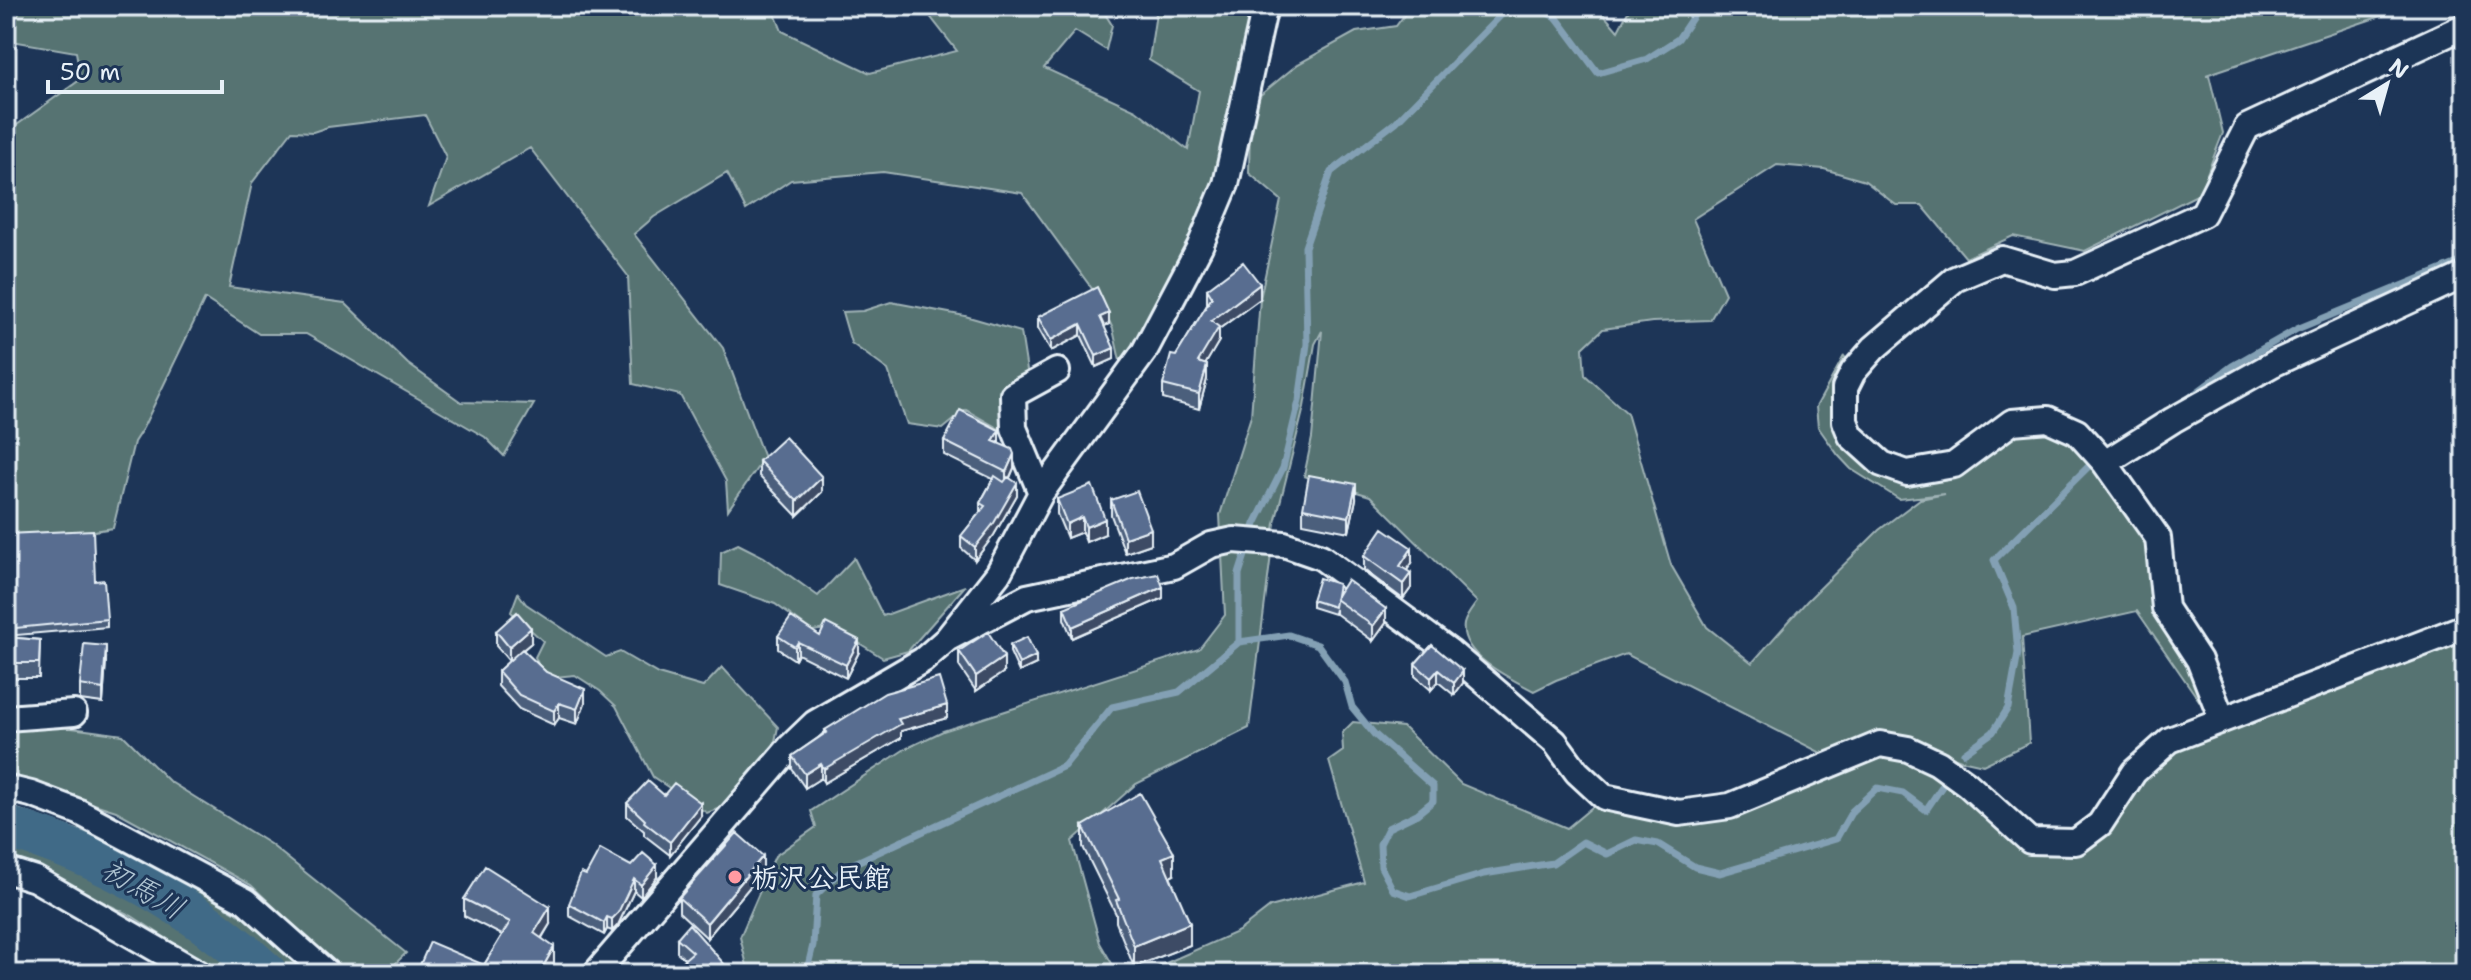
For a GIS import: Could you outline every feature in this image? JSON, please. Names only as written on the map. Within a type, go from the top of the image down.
[{"type":"street","points":[[595,974],[798,739],[815,723],[923,660],[947,639],[998,574],[1041,493],[1144,352],[1200,246],[1226,184],[1265,6]]},
{"type":"street","points":[[2222,719],[2199,660],[2165,608],[2158,538],[2105,463],[2077,432],[2048,419],[2012,422],[1954,465],[1907,473],[1882,464],[1851,436],[1845,421],[1845,388],[1853,372],[1874,348],[1955,279],[2002,259],[2055,275],[2075,273],[2203,214],[2247,127],[2465,26]]},
{"type":"street","points":[[2105,463],[2173,420],[2273,364],[2465,275]]},
{"type":"street","points":[[1041,493],[1014,428],[1013,395],[1057,371]]},
{"type":"street","points":[[947,639],[1027,597],[1174,566],[1211,545],[1234,540],[1284,544],[1321,557],[1503,695],[1555,742],[1577,772],[1604,797],[1679,813],[1730,806],[1880,744],[1908,749],[1938,763],[1967,784],[2030,841],[2073,842],[2100,824],[2134,772],[2170,740],[2465,627]]},
{"type":"street","points":[[6,718],[74,713]]},
{"type":"street","points":[[6,788],[79,812],[246,901],[328,974]]},
{"type":"street","points":[[6,870],[35,879],[200,974]]},
{"type":"green space","points":[[6,6],[772,6],[782,31],[870,73],[957,51],[922,6],[1100,6],[1112,25],[1106,50],[1075,31],[1044,68],[1136,110],[1188,150],[1199,91],[1149,60],[1157,6],[1252,6],[1228,127],[1207,198],[1178,264],[1122,370],[1113,329],[1098,297],[1022,193],[883,172],[791,180],[746,210],[727,173],[654,217],[634,234],[723,348],[764,458],[728,510],[726,481],[680,395],[633,384],[628,276],[530,148],[429,206],[446,157],[425,115],[328,127],[313,132],[292,131],[252,183],[229,287],[345,303],[408,364],[461,402],[534,404],[504,456],[485,437],[306,334],[259,334],[205,299],[134,442],[113,528],[6,545],[6,128],[14,127],[81,79],[76,52],[6,40]]},
{"type":"green space","points":[[1411,6],[1596,6],[1618,31],[1631,6],[2411,6],[2206,75],[2209,75],[2223,133],[2199,194],[2085,251],[2013,236],[1966,258],[1922,205],[1896,205],[1865,181],[1824,169],[1777,165],[1693,219],[1725,294],[1710,320],[1652,322],[1603,329],[1583,348],[1585,375],[1627,413],[1671,565],[1707,627],[1752,663],[1807,601],[1879,530],[1920,499],[1945,494],[1899,499],[1851,469],[1838,455],[1818,427],[1816,407],[1844,356],[1849,363],[1849,436],[1882,464],[1954,465],[2012,422],[2053,421],[2158,538],[2165,608],[2214,722],[2137,611],[2022,637],[2029,743],[1983,765],[1888,733],[1823,754],[1626,654],[1534,691],[1478,656],[1465,635],[1464,624],[1477,602],[1370,496],[1304,476],[1312,438],[1322,331],[1315,344],[1304,407],[1275,523],[1249,728],[1136,784],[1072,841],[1100,943],[1118,974],[749,974],[740,937],[775,856],[816,827],[811,811],[905,749],[943,731],[1199,649],[1225,615],[1220,515],[1251,416],[1260,299],[1281,200],[1249,173],[1250,118],[1258,97],[1298,64],[1356,32],[1396,26]]},
{"type":"green space","points":[[891,302],[965,316],[1021,332],[1028,377],[1003,431],[966,410],[943,429],[907,424],[888,370],[851,343],[842,312],[863,311]]},
{"type":"green space","points":[[738,544],[764,557],[818,596],[854,558],[883,616],[965,586],[908,651],[883,658],[835,628],[812,631],[775,604],[720,585],[721,552]]},
{"type":"green space","points":[[518,593],[526,604],[606,657],[620,652],[658,674],[703,687],[722,667],[778,727],[773,751],[728,805],[707,813],[653,777],[616,706],[600,691],[575,675],[544,678],[535,657],[543,641],[511,612]]},
{"type":"green space","points":[[2465,627],[2465,974],[1141,974],[1239,931],[1270,907],[1364,882],[1329,761],[1343,751],[1342,733],[1353,722],[1403,727],[1461,784],[1567,828],[1603,798],[1679,813],[1880,744],[1918,754],[2030,841],[2073,842],[2151,757]]},
{"type":"green space","points":[[27,722],[123,735],[169,781],[270,844],[406,953],[385,974],[345,974],[251,885],[116,811],[6,776],[6,732]]},
{"type":"green space","points":[[6,805],[94,836],[160,868],[243,917],[307,974],[221,974],[132,916],[6,854]]},
{"type":"building","points":[[6,54],[15,55],[11,93],[6,93]]},
{"type":"building","points":[[1243,262],[1260,284],[1211,321],[1219,327],[1198,362],[1207,365],[1199,394],[1163,385],[1171,355],[1176,356],[1212,297],[1207,289]]},
{"type":"building","points":[[1097,287],[1109,313],[1100,317],[1114,348],[1096,356],[1081,324],[1051,340],[1038,317]]},
{"type":"building","points":[[960,410],[999,430],[993,441],[1012,449],[1014,454],[1006,472],[944,441]]},
{"type":"building","points":[[785,437],[822,477],[797,501],[759,461]]},
{"type":"building","points":[[1309,475],[1356,484],[1349,517],[1303,508]]},
{"type":"building","points":[[995,476],[1004,482],[1008,477],[1017,483],[994,523],[975,547],[961,536],[985,506],[980,503]]},
{"type":"building","points":[[1092,485],[1105,519],[1086,527],[1082,517],[1067,524],[1057,499]]},
{"type":"building","points":[[1137,491],[1151,529],[1125,538],[1111,500]]},
{"type":"building","points":[[1383,528],[1412,548],[1400,566],[1411,573],[1403,584],[1364,556]]},
{"type":"building","points":[[93,530],[95,581],[104,580],[107,619],[6,629],[6,534]]},
{"type":"building","points":[[1158,574],[1163,587],[1072,627],[1064,608],[1133,579]]},
{"type":"building","points":[[1319,578],[1338,584],[1334,607],[1312,600]]},
{"type":"building","points":[[1347,580],[1386,609],[1373,626],[1335,599]]},
{"type":"building","points":[[517,612],[531,628],[509,647],[496,631]]},
{"type":"building","points":[[791,617],[820,636],[826,623],[859,640],[846,665],[798,642],[795,647],[778,636]]},
{"type":"building","points":[[988,632],[1004,657],[976,676],[959,651]]},
{"type":"building","points":[[6,637],[40,640],[39,663],[6,663]]},
{"type":"building","points":[[1027,637],[1036,656],[1019,664],[1010,645]]},
{"type":"building","points":[[84,644],[106,646],[103,689],[80,685]]},
{"type":"building","points":[[1432,645],[1463,671],[1454,683],[1438,670],[1431,678],[1415,664]]},
{"type":"building","points":[[522,649],[546,672],[585,689],[577,709],[559,703],[554,711],[519,695],[498,671]]},
{"type":"building","points":[[939,678],[947,705],[898,719],[901,724],[824,769],[821,764],[805,774],[792,756],[827,732],[825,730],[885,693]]},
{"type":"building","points":[[648,781],[664,795],[674,783],[701,803],[670,842],[644,822],[627,803]]},
{"type":"building","points":[[1140,793],[1174,853],[1162,858],[1190,923],[1134,946],[1116,900],[1119,899],[1083,826]]},
{"type":"building","points":[[737,833],[763,856],[707,923],[679,898]]},
{"type":"building","points":[[600,849],[631,866],[643,853],[657,865],[641,885],[634,879],[618,913],[612,919],[607,917],[604,923],[569,904],[581,873],[586,875]]},
{"type":"building","points":[[485,866],[550,907],[534,933],[554,947],[539,974],[433,974],[419,967],[430,942],[484,965],[510,922],[464,899]]},
{"type":"building","points":[[689,924],[733,974],[688,974],[679,964],[693,952],[677,938]]},
{"type":"waterway","points":[[1239,642],[1239,574],[1255,524],[1283,468],[1299,401],[1307,344],[1305,247],[1331,172],[1396,122],[1501,15],[1530,6]]},
{"type":"waterway","points":[[1534,6],[1557,18],[1598,73],[1647,59],[1678,39],[1700,6]]},
{"type":"waterway","points":[[2189,398],[2232,366],[2297,329],[2465,260]]},
{"type":"waterway","points":[[1964,753],[1993,732],[2008,708],[2018,653],[2014,608],[1994,560],[2088,467]]},
{"type":"waterway","points":[[806,974],[813,945],[816,895],[844,868],[1064,766],[1112,707],[1179,692],[1239,642],[1289,635],[1318,645],[1345,682],[1352,707],[1374,734],[1433,786],[1433,801],[1417,814],[1388,828],[1380,844],[1381,867],[1393,890],[1410,896],[1484,874],[1553,863],[1583,842],[1607,854],[1636,840],[1658,844],[1695,867],[1720,873],[1836,839],[1852,811],[1877,788],[1903,793],[1926,810],[1947,779]]},
{"type":"waterway","name":"初馬川","points":[[6,827],[76,852],[145,886],[209,927],[267,974]]},
{"type":"place","name":"栃沢公民館","points":[[735,877]]}]
